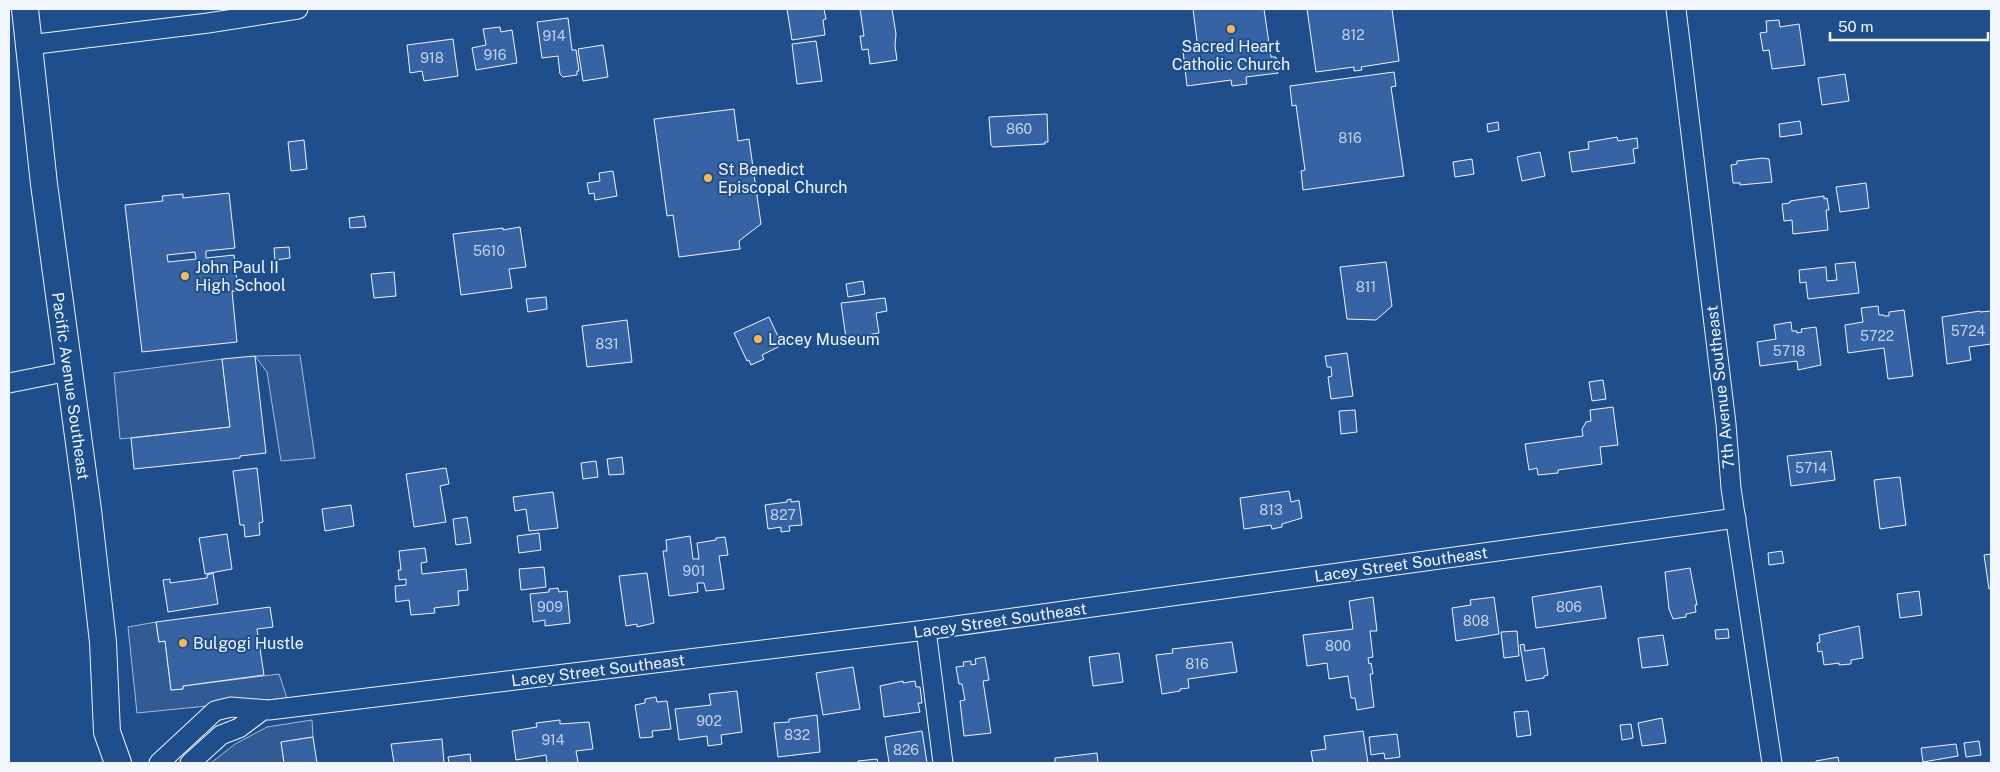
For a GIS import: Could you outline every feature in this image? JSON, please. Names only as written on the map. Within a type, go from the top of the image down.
[{"type":"main road","name":"Pacific Avenue Southeast","points":[[25,9],[44,184],[103,642],[107,732],[118,763]]},
{"type":"street","points":[[29,45],[298,9]]},
{"type":"street","name":"7th Avenue Southeast","points":[[1676,9],[1736,518],[1772,763]]},
{"type":"street","points":[[9,383],[69,372]]},
{"type":"street","name":"Lacey Street Southeast","points":[[159,763],[215,712],[231,707],[263,710],[926,630],[1736,518]]},
{"type":"street","points":[[926,630],[944,763]]},
{"type":"street","name":"Lacey Street Southeast","points":[[190,763],[221,735],[239,728],[263,710]]},
{"type":"shaded area","points":[[300,355],[315,458],[281,461],[267,372],[255,356]]},
{"type":"shaded area","points":[[222,359],[230,427],[120,439],[114,373]]},
{"type":"shaded area","points":[[156,622],[159,642],[165,641],[171,690],[183,689],[183,686],[279,674],[287,698],[137,713],[128,627]]},
{"type":"shaded area","points":[[312,720],[313,737],[281,742],[284,763],[211,763],[235,744],[267,727]]},
{"type":"building","points":[[787,9],[824,9],[826,19],[823,20],[825,35],[792,40]]},
{"type":"building","points":[[860,9],[892,9],[896,34],[897,60],[870,64],[868,49],[862,50],[860,36],[864,36]]},
{"type":"building","name":"Sacred Heart Catholic Church","points":[[1193,9],[1264,9],[1271,57],[1276,57],[1278,73],[1246,77],[1247,84],[1232,86],[1231,80],[1187,86],[1183,51],[1198,49]]},
{"type":"building","name":"Sacred Heart Catholic Church","points":[[1307,9],[1392,9],[1399,61],[1361,67],[1362,70],[1354,71],[1354,67],[1316,72]]},
{"type":"building","points":[[568,18],[572,50],[576,50],[579,71],[577,71],[577,75],[563,77],[560,74],[558,56],[542,58],[537,22]]},
{"type":"building","points":[[1779,20],[1780,27],[1799,24],[1805,65],[1772,69],[1769,50],[1763,51],[1760,33],[1767,32],[1766,21]]},
{"type":"building","points":[[500,27],[501,32],[512,30],[517,63],[476,70],[472,48],[486,45],[483,29]]},
{"type":"building","points":[[453,39],[458,76],[424,81],[422,71],[410,73],[407,45]]},
{"type":"building","points":[[816,41],[822,81],[797,84],[792,44]]},
{"type":"building","points":[[603,45],[608,77],[583,81],[578,49]]},
{"type":"building","points":[[1394,72],[1396,86],[1391,87],[1404,176],[1303,190],[1301,171],[1305,170],[1296,105],[1292,106],[1290,86]]},
{"type":"building","points":[[1845,74],[1849,101],[1822,105],[1818,78]]},
{"type":"building","name":"St Benedict Episcopal Church","points":[[734,109],[738,141],[749,139],[761,224],[739,241],[740,249],[679,257],[673,215],[667,216],[654,119]]},
{"type":"building","points":[[1047,114],[1048,142],[1045,142],[1045,144],[993,147],[991,145],[989,117]]},
{"type":"building","points":[[1800,121],[1802,134],[1780,137],[1779,124]]},
{"type":"building","points":[[1498,122],[1499,130],[1488,132],[1487,124]]},
{"type":"building","points":[[1617,137],[1618,141],[1637,138],[1638,148],[1633,149],[1635,163],[1572,172],[1569,152],[1589,149],[1588,142]]},
{"type":"building","points":[[304,140],[307,169],[291,171],[288,142]]},
{"type":"building","points":[[1540,152],[1545,176],[1522,181],[1517,157]]},
{"type":"building","points":[[1472,159],[1474,174],[1455,177],[1453,162]]},
{"type":"building","points":[[1769,159],[1772,182],[1740,185],[1740,183],[1733,183],[1731,165],[1737,164],[1737,161]]},
{"type":"building","points":[[613,171],[617,196],[595,200],[594,193],[589,194],[587,183],[600,181],[599,173]]},
{"type":"building","points":[[1866,183],[1869,208],[1840,212],[1836,187]]},
{"type":"building","name":"John Paul II High School","points":[[229,193],[235,248],[206,251],[206,258],[234,255],[238,291],[232,291],[237,342],[142,352],[125,205],[163,201],[162,196],[183,194],[183,198]],"holes":[[[195,252],[196,259],[168,262],[167,255]]]},
{"type":"building","points":[[1824,196],[1824,199],[1827,198],[1829,210],[1826,210],[1828,230],[1793,234],[1792,220],[1784,221],[1782,204]]},
{"type":"building","points":[[364,216],[366,227],[350,228],[349,218]]},
{"type":"building","points":[[520,227],[526,267],[509,269],[512,288],[461,295],[453,234]]},
{"type":"building","points":[[289,247],[290,258],[275,260],[274,248]]},
{"type":"building","points":[[1386,262],[1392,306],[1376,320],[1347,319],[1340,267]]},
{"type":"building","points":[[1855,262],[1859,293],[1808,299],[1806,282],[1800,283],[1799,270],[1826,267],[1827,281],[1837,280],[1835,264]]},
{"type":"building","points":[[394,272],[396,296],[374,298],[371,274]]},
{"type":"building","points":[[863,281],[865,294],[848,297],[846,284]]},
{"type":"building","points":[[546,297],[547,309],[528,312],[526,299]]},
{"type":"building","points":[[885,298],[887,311],[876,313],[879,333],[846,338],[841,303]]},
{"type":"building","points":[[1878,306],[1879,315],[1884,316],[1889,316],[1889,312],[1904,310],[1913,376],[1888,379],[1884,348],[1848,353],[1845,325],[1863,322],[1861,308]]},
{"type":"building","points":[[1991,311],[1991,344],[1969,347],[1971,360],[1947,364],[1942,317]]},
{"type":"building","name":"Lacey Museum","points":[[769,317],[782,345],[762,355],[764,359],[751,365],[749,360],[747,361],[734,333]]},
{"type":"building","points":[[627,320],[632,362],[587,367],[582,326]]},
{"type":"building","points":[[1791,322],[1792,331],[1797,331],[1797,333],[1802,332],[1801,329],[1816,327],[1821,365],[1798,370],[1797,361],[1760,366],[1757,342],[1776,339],[1774,325]]},
{"type":"building","points":[[1347,353],[1353,396],[1331,399],[1328,377],[1332,376],[1331,367],[1327,367],[1325,356]]},
{"type":"building","points":[[255,356],[266,453],[240,456],[240,458],[134,469],[131,438],[230,427],[222,359]]},
{"type":"building","points":[[1603,380],[1606,399],[1592,401],[1589,382]]},
{"type":"building","points":[[1613,407],[1618,445],[1600,447],[1602,464],[1558,470],[1558,473],[1538,475],[1537,468],[1529,470],[1525,444],[1583,436],[1582,429],[1586,422],[1591,421],[1590,410]]},
{"type":"building","points":[[1355,410],[1357,432],[1341,434],[1339,411]]},
{"type":"building","points":[[1831,451],[1835,480],[1791,486],[1787,456]]},
{"type":"building","points":[[622,457],[624,474],[609,475],[607,459]]},
{"type":"building","points":[[596,461],[598,477],[583,479],[581,463]]},
{"type":"building","points":[[257,468],[263,522],[259,523],[260,535],[245,537],[244,525],[240,525],[233,471]]},
{"type":"building","points":[[446,468],[449,484],[440,486],[446,522],[414,527],[406,474]]},
{"type":"building","points":[[1900,477],[1906,525],[1880,529],[1874,480]]},
{"type":"building","points":[[1289,491],[1291,502],[1299,500],[1302,518],[1282,524],[1282,527],[1272,529],[1271,525],[1244,529],[1240,498]]},
{"type":"building","points":[[553,492],[558,528],[529,531],[526,509],[515,511],[513,497]]},
{"type":"building","points":[[791,499],[791,502],[799,501],[802,525],[789,526],[790,531],[781,532],[781,527],[768,529],[765,505],[787,502],[787,500]]},
{"type":"building","points":[[351,505],[354,526],[325,531],[322,509]]},
{"type":"building","points":[[467,517],[471,543],[456,545],[453,519]]},
{"type":"building","points":[[539,533],[541,550],[519,553],[517,536]]},
{"type":"building","points":[[227,534],[232,569],[205,574],[199,538]]},
{"type":"building","points":[[690,536],[693,559],[699,559],[697,543],[725,537],[728,555],[719,556],[724,589],[706,591],[704,583],[697,583],[698,592],[669,596],[663,551],[667,551],[666,540]]},
{"type":"building","points":[[425,548],[427,562],[421,563],[422,574],[466,569],[468,590],[458,591],[459,605],[434,608],[435,613],[411,615],[409,600],[396,602],[395,586],[406,585],[406,579],[399,580],[398,570],[401,570],[399,551]]},
{"type":"building","points":[[1782,551],[1784,563],[1769,565],[1768,553]]},
{"type":"building","points":[[1991,554],[1991,588],[1989,589],[1984,555]]},
{"type":"building","points":[[544,567],[546,587],[521,590],[519,569]]},
{"type":"building","points":[[1690,568],[1697,605],[1695,605],[1696,612],[1686,614],[1686,617],[1673,619],[1669,609],[1665,572]]},
{"type":"building","points":[[213,573],[218,604],[168,612],[163,580],[170,579],[170,583],[207,578],[207,575]]},
{"type":"building","points":[[647,573],[654,623],[637,627],[637,624],[626,626],[619,576]]},
{"type":"building","points":[[1601,586],[1606,618],[1536,628],[1532,597]]},
{"type":"building","points":[[558,588],[559,592],[567,591],[570,623],[545,626],[545,620],[533,622],[530,594],[549,592],[549,589]]},
{"type":"building","points":[[1919,591],[1922,615],[1900,618],[1897,594]]},
{"type":"building","points":[[1373,597],[1377,631],[1370,631],[1373,657],[1368,658],[1373,674],[1370,674],[1374,707],[1357,710],[1355,698],[1351,698],[1348,676],[1329,679],[1327,663],[1307,666],[1303,635],[1353,629],[1349,601]]},
{"type":"building","points":[[1494,597],[1499,634],[1456,641],[1452,608],[1471,605],[1470,600]]},
{"type":"building","points":[[270,607],[273,627],[257,629],[264,675],[183,686],[183,689],[171,690],[165,641],[159,642],[156,622]]},
{"type":"building","points":[[1859,626],[1863,658],[1851,660],[1851,664],[1824,665],[1822,651],[1818,652],[1817,643],[1820,642],[1819,635]]},
{"type":"building","points":[[1728,629],[1729,638],[1716,639],[1715,630]]},
{"type":"building","points":[[1517,631],[1519,656],[1504,658],[1501,632]]},
{"type":"building","points":[[1663,635],[1668,665],[1642,668],[1638,638]]},
{"type":"building","points":[[1232,642],[1237,672],[1188,679],[1189,688],[1162,694],[1156,655],[1173,653],[1172,649]]},
{"type":"building","points":[[1524,644],[1525,651],[1544,648],[1548,675],[1544,676],[1544,678],[1526,681],[1520,645]]},
{"type":"building","points":[[1119,653],[1123,682],[1093,686],[1089,657]]},
{"type":"building","points":[[985,657],[989,680],[983,681],[991,733],[964,736],[960,701],[965,700],[962,684],[959,684],[956,667],[964,666],[963,662],[971,661],[971,665],[976,664],[975,659]]},
{"type":"building","points":[[853,667],[860,709],[823,715],[816,673]]},
{"type":"building","points":[[903,681],[903,683],[915,681],[916,687],[920,687],[922,703],[918,703],[920,712],[884,717],[880,686]]},
{"type":"building","points":[[737,691],[742,732],[721,735],[722,744],[708,746],[707,736],[679,740],[675,709],[711,705],[709,694]]},
{"type":"building","points":[[656,697],[657,702],[667,701],[671,729],[652,731],[653,737],[640,738],[635,705],[645,703],[645,699]]},
{"type":"building","points":[[1528,711],[1531,735],[1517,737],[1514,712]]},
{"type":"building","points":[[817,715],[820,752],[778,757],[774,723],[789,722],[789,719]]},
{"type":"building","points":[[1662,718],[1666,743],[1642,746],[1638,723]]},
{"type":"building","points":[[560,720],[560,724],[589,722],[593,749],[576,751],[578,762],[573,763],[547,763],[546,755],[516,760],[512,731],[537,727],[536,723]]},
{"type":"building","points":[[1631,724],[1633,738],[1622,740],[1620,725]]},
{"type":"building","points":[[922,731],[927,763],[889,763],[885,737]]},
{"type":"building","points":[[1363,731],[1368,763],[1313,763],[1311,751],[1326,749],[1324,736]]},
{"type":"building","points":[[1397,734],[1400,757],[1385,759],[1384,753],[1371,755],[1369,737]]},
{"type":"building","points":[[313,737],[317,763],[284,763],[281,742]]},
{"type":"building","points":[[442,739],[444,763],[394,763],[391,744]]},
{"type":"building","points":[[1979,741],[1981,755],[1966,757],[1964,743]]},
{"type":"building","points":[[1956,744],[1958,756],[1923,762],[1921,748]]},
{"type":"building","points":[[1097,753],[1098,763],[1055,763],[1055,758]]},
{"type":"building","points":[[470,754],[471,763],[449,763],[448,757]]},
{"type":"building","points":[[1838,757],[1839,763],[1816,763],[1816,761]]},
{"type":"building","points":[[877,759],[878,763],[858,763],[858,761]]},
{"type":"place","name":"Sacred Heart Catholic Church","points":[[1231,29]]},
{"type":"place","name":"St Benedict Episcopal Church","points":[[708,178]]},
{"type":"place","name":"John Paul II High School","points":[[185,276]]},
{"type":"place","name":"Lacey Museum","points":[[758,339]]},
{"type":"place","name":"Bulgogi Hustle","points":[[183,643]]}]
